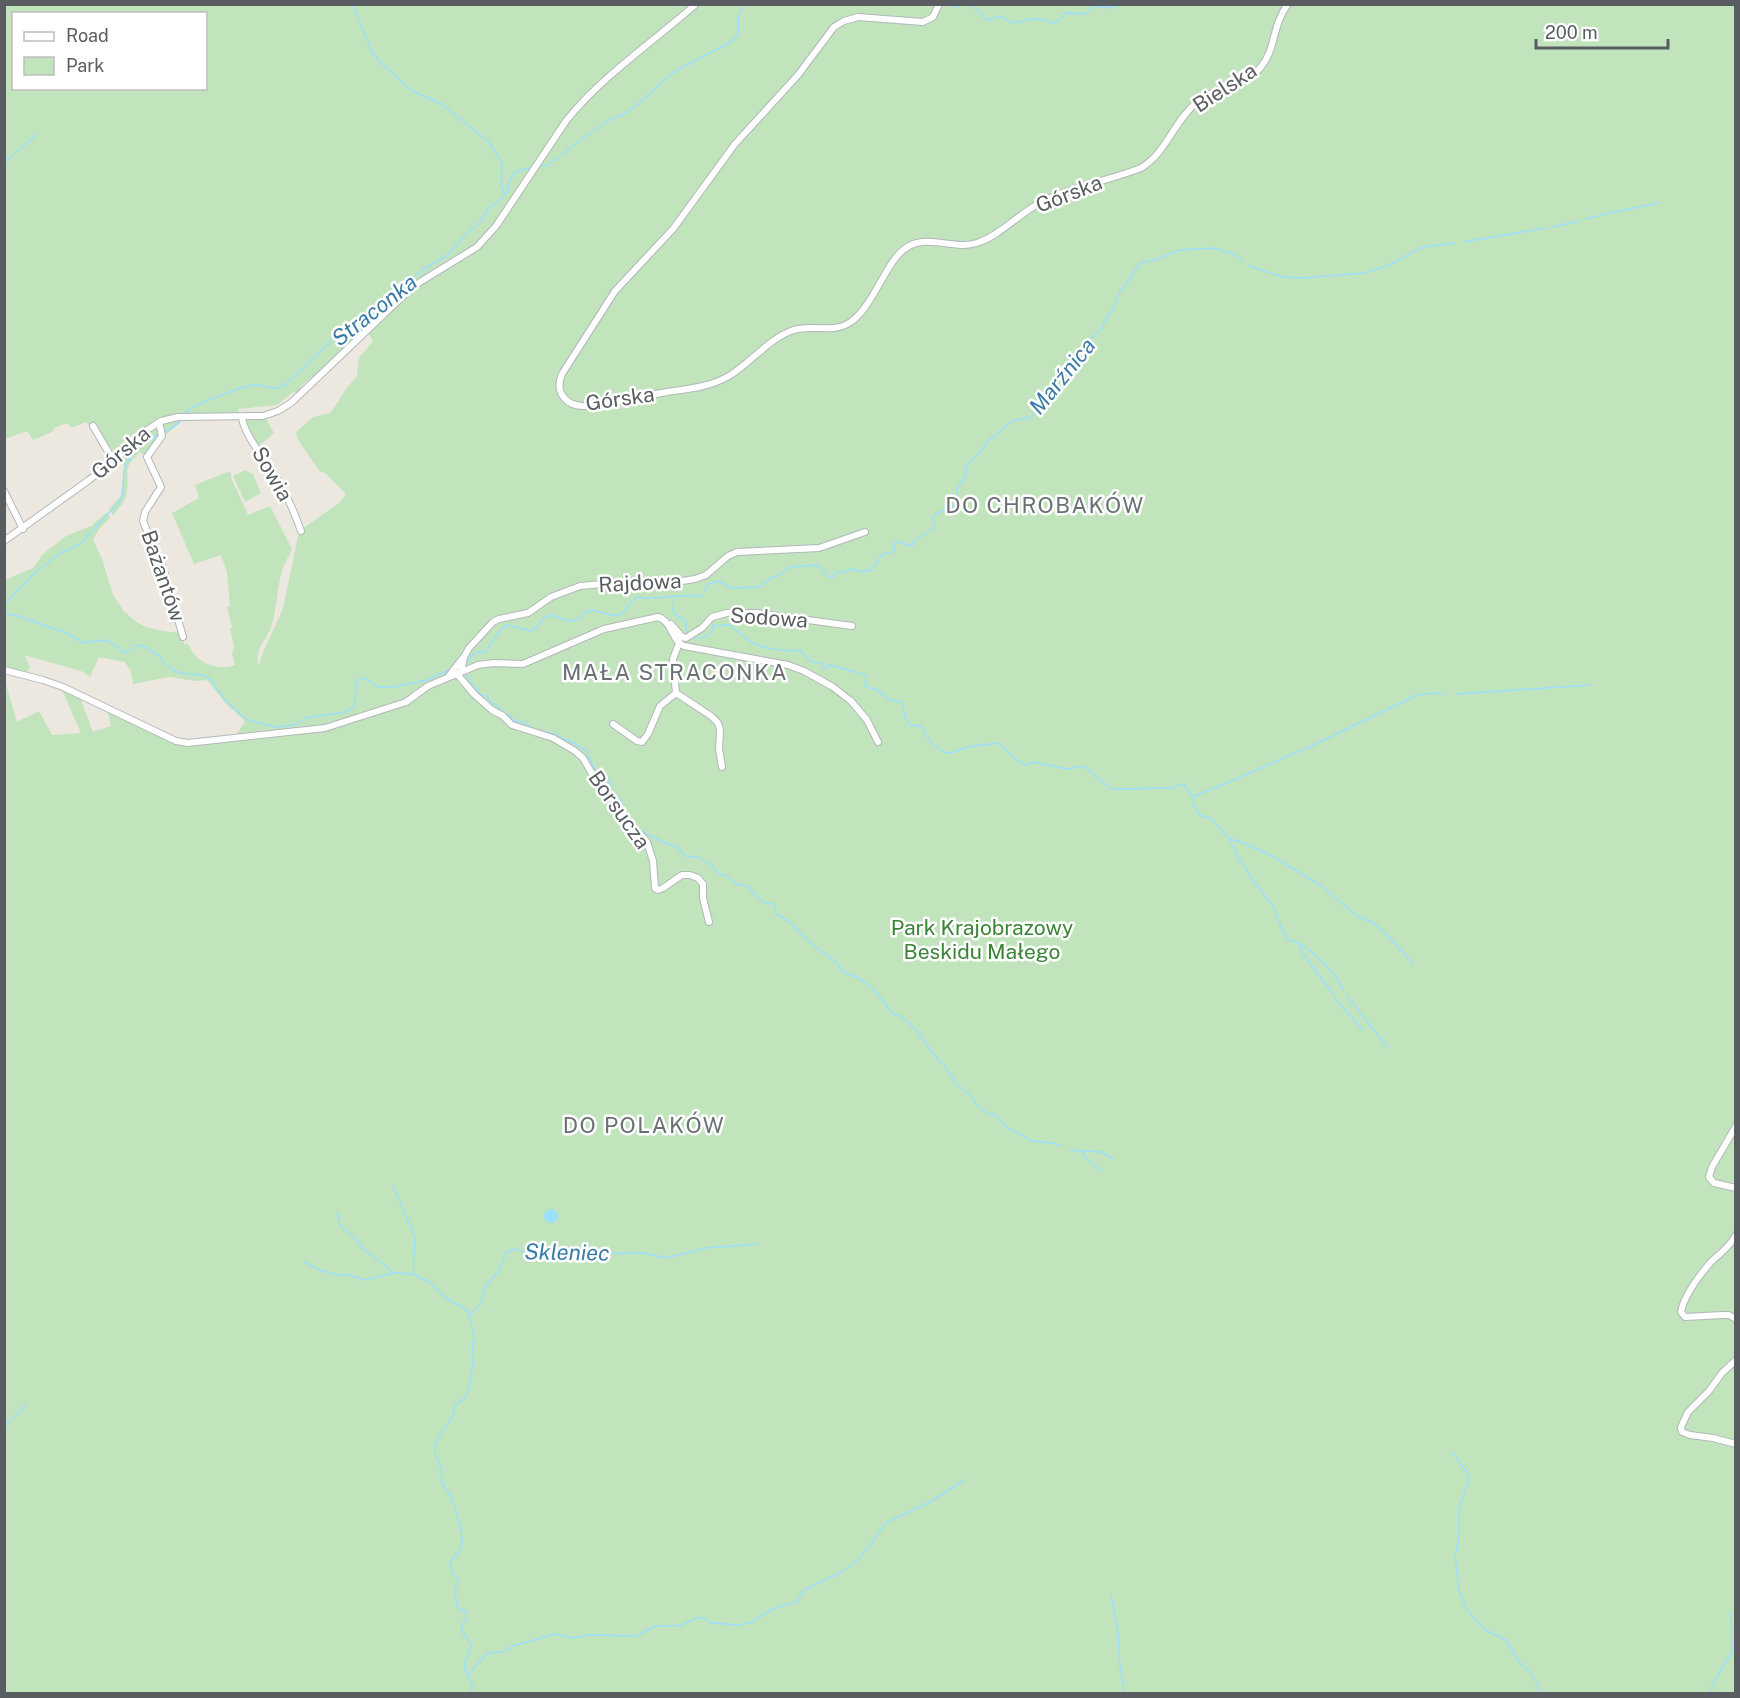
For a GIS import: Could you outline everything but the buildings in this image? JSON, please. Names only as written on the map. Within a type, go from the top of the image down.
[{"type":"street","name":"Górska","points":[[939,4],[934,14],[926,21],[855,17],[841,23],[831,31],[798,75],[735,144],[673,229],[610,298],[562,374],[560,388],[566,401],[576,406],[593,405],[719,381],[736,372],[787,332],[799,328],[838,328],[851,322],[864,309],[896,257],[909,246],[924,242],[975,244],[987,239],[1039,203],[1063,192],[1114,177]]},
{"type":"street","name":"Bielska","points":[[1114,177],[1141,168],[1151,161],[1165,145],[1188,110],[1199,100],[1256,72],[1267,58],[1278,20],[1288,4]]},
{"type":"street","name":"Górska","points":[[4,541],[113,460],[140,435],[159,422],[188,416],[263,416],[287,406],[405,294],[420,282],[477,247],[496,226],[566,121],[588,96],[696,5]]},
{"type":"street","name":"Sowia","points":[[242,417],[242,422],[281,484],[301,531]]},
{"type":"street","name":"Bażantów","points":[[159,422],[162,433],[147,457],[161,487],[145,512],[143,520],[165,574],[183,637]]},
{"type":"street","points":[[93,426],[113,460]]},
{"type":"street","points":[[4,491],[23,529]]},
{"type":"street","name":"Rajdowa","points":[[460,671],[475,640],[499,619],[528,613],[551,597],[571,589],[596,584],[630,586],[654,581],[688,581],[706,575],[728,556],[737,552],[819,548],[865,532]]},
{"type":"street","name":"Sodowa","points":[[665,620],[682,637],[687,638],[696,633],[714,616],[740,612],[852,626]]},
{"type":"street","points":[[4,670],[63,687],[176,741],[188,743],[325,728],[406,702],[428,686],[460,671],[485,663],[523,664],[604,628],[660,617],[665,620],[679,643],[684,646],[788,665],[833,687],[851,701],[867,720],[878,742]]},
{"type":"street","points":[[676,693],[673,659],[679,643]]},
{"type":"street","name":"Rajdowa","points":[[447,677],[464,659]]},
{"type":"street","name":"Borsucza","points":[[460,671],[474,694],[512,725],[553,738],[583,758],[618,807],[629,828],[647,842],[655,888],[658,890],[663,888],[682,875],[698,878],[703,884],[703,898],[710,922]]},
{"type":"street","points":[[612,724],[642,742],[660,706],[676,693]]},
{"type":"street","points":[[676,693],[716,720],[720,730],[719,749],[722,767]]},
{"type":"street","points":[[1736,1126],[1712,1167],[1709,1177],[1711,1181],[1719,1185],[1736,1188]]},
{"type":"street","points":[[1735,1235],[1732,1243],[1701,1274],[1681,1312],[1685,1317],[1691,1318],[1729,1315],[1736,1319]]},
{"type":"street","points":[[1736,1360],[1688,1412],[1681,1427],[1682,1432],[1690,1436],[1713,1438],[1736,1444]]},
{"type":"green space","name":"Park Krajobrazowy Beskidu Małego","points":[[5,5],[1735,5],[1735,1693],[5,1693],[5,681],[17,722],[39,711],[52,735],[81,733],[62,690],[51,686],[53,684],[80,698],[93,732],[111,726],[107,710],[176,742],[232,740],[245,722],[227,705],[207,680],[194,681],[170,677],[133,684],[131,672],[125,662],[99,657],[90,677],[81,671],[24,655],[30,666],[27,673],[5,668],[5,580],[33,568],[43,554],[66,536],[91,526],[107,512],[110,518],[99,529],[93,540],[102,559],[113,595],[125,613],[144,626],[180,633],[184,644],[188,644],[205,663],[220,667],[235,665],[230,629],[232,627],[227,607],[230,606],[227,572],[221,555],[194,564],[172,513],[199,498],[195,485],[230,471],[248,515],[270,506],[292,549],[282,571],[271,627],[258,652],[260,666],[260,659],[283,609],[299,531],[339,503],[346,494],[325,473],[320,472],[295,433],[313,417],[330,413],[357,376],[359,358],[373,341],[368,333],[300,387],[301,389],[296,393],[294,391],[277,405],[238,409],[239,413],[181,413],[160,419],[159,417],[129,442],[127,441],[114,451],[86,422],[71,428],[67,423],[33,440],[27,431],[5,439]]},
{"type":"green space","points":[[266,419],[274,433],[258,447],[244,422],[245,420]]},
{"type":"green space","points":[[182,420],[165,436],[161,425]]},
{"type":"green space","points":[[158,426],[161,435],[144,455],[140,452],[130,463],[125,498],[113,515],[109,509],[121,496],[124,466],[119,459],[142,437]]},
{"type":"green space","points":[[245,470],[253,474],[261,493],[245,502],[233,476]]},
{"type":"water","points":[[548,1209],[554,1209],[558,1216],[554,1223],[548,1223],[544,1219],[544,1213]]},
{"type":"waterway","points":[[352,4],[372,52],[382,64],[412,91],[440,103],[489,142],[502,163],[501,185],[505,194]]},
{"type":"waterway","name":"Straconka","points":[[540,166],[548,165],[590,133],[611,119],[624,114],[674,72],[731,42],[738,34],[739,15],[745,4]]},
{"type":"waterway","points":[[950,4],[956,7],[964,4]]},
{"type":"waterway","points":[[971,4],[987,20],[1002,16],[1013,22],[1035,19],[1052,23],[1058,21],[1066,13],[1084,14],[1095,6],[1110,8],[1121,4]]},
{"type":"waterway","points":[[4,163],[37,134]]},
{"type":"waterway","name":"Straconka","points":[[184,414],[197,405],[242,387],[259,385],[277,388],[286,384],[356,320],[375,315],[402,286],[424,269],[448,255],[480,222],[489,208],[501,199],[508,190],[509,181],[515,172],[532,167]]},
{"type":"waterway","points":[[1600,215],[1659,203]]},
{"type":"waterway","points":[[1586,219],[1598,216]]},
{"type":"waterway","points":[[1552,227],[1580,221]]},
{"type":"waterway","points":[[1463,242],[1546,228]]},
{"type":"waterway","points":[[1248,265],[1283,277],[1304,278],[1364,273],[1387,266],[1423,247],[1455,243]]},
{"type":"waterway","name":"Marźnica","points":[[466,663],[474,654],[485,652],[502,628],[507,625],[531,631],[544,618],[552,615],[569,621],[578,619],[586,612],[593,610],[614,616],[623,613],[637,597],[702,596],[708,584],[719,581],[731,588],[759,587],[790,567],[817,565],[829,577],[833,577],[836,572],[853,569],[861,572],[871,570],[882,555],[895,550],[895,542],[912,546],[913,542],[934,528],[932,518],[936,514],[957,502],[956,490],[966,475],[967,464],[980,453],[987,441],[1007,425],[1033,415],[1040,396],[1050,392],[1054,381],[1068,373],[1078,362],[1089,340],[1102,329],[1120,291],[1141,263],[1179,250],[1215,248],[1235,255],[1244,262]]},
{"type":"waterway","name":"Straconka","points":[[165,432],[179,423],[182,418]]},
{"type":"waterway","name":"Straconka","points":[[4,605],[37,571],[60,553],[80,544],[120,501],[128,460],[143,445],[160,434]]},
{"type":"waterway","points":[[674,598],[674,614],[685,620],[688,634]]},
{"type":"waterway","name":"Marźnica","points":[[4,614],[15,615],[69,634],[83,643],[104,640],[123,652],[128,652],[137,645],[145,647],[161,657],[165,664],[175,671],[203,675],[210,679],[225,700],[247,720],[275,727],[295,725],[305,718],[345,712],[352,708],[355,703],[356,682],[360,678],[378,687],[392,687],[427,680],[451,669]]},
{"type":"waterway","points":[[692,637],[705,637],[712,632],[713,626],[730,625],[747,639],[759,645],[772,649],[800,650],[810,661],[822,664],[824,669],[831,665],[865,675],[866,687],[876,689],[888,699],[900,701],[909,724],[923,728],[933,744],[944,752],[951,753],[967,747],[998,743],[1026,765],[1032,762],[1067,769],[1084,766],[1112,789],[1170,788],[1184,784],[1192,796],[1195,809],[1200,815],[1212,819],[1229,839],[1255,883],[1273,906],[1288,940],[1296,942],[1320,959],[1343,990]]},
{"type":"waterway","points":[[465,673],[481,695],[487,696],[491,702],[504,711]]},
{"type":"waterway","points":[[1457,694],[1590,685]]},
{"type":"waterway","points":[[1194,796],[1320,742],[1417,695],[1444,694]]},
{"type":"waterway","points":[[508,714],[514,721],[524,722],[535,730],[556,734],[587,751],[598,774],[611,783],[612,792],[623,804],[631,824],[677,847],[685,856],[698,857],[736,884],[747,886],[762,901],[775,905],[776,914],[788,921],[835,962],[843,972],[856,977],[875,991],[892,1013],[902,1017],[916,1030],[946,1067],[956,1084],[968,1093],[977,1105],[989,1114],[996,1115],[1007,1128],[1032,1141],[1054,1143],[1060,1146]]},
{"type":"waterway","points":[[1230,839],[1270,855],[1320,885],[1357,916],[1372,922],[1413,964]]},
{"type":"waterway","points":[[1299,946],[1333,994]]},
{"type":"waterway","points":[[1346,995],[1388,1048]]},
{"type":"waterway","points":[[1335,998],[1362,1030]]},
{"type":"waterway","points":[[1070,1150],[1102,1152],[1113,1159]]},
{"type":"waterway","points":[[1082,1152],[1103,1172]]},
{"type":"waterway","points":[[393,1186],[415,1237],[413,1273]]},
{"type":"waterway","points":[[337,1213],[341,1227],[355,1238],[361,1247],[394,1273],[413,1274],[429,1282],[446,1298],[465,1309],[469,1315]]},
{"type":"waterway","name":"Skleniec","points":[[469,1694],[473,1687],[465,1666],[472,1645],[461,1626],[467,1618],[466,1612],[457,1607],[455,1589],[459,1582],[451,1566],[453,1557],[462,1545],[462,1538],[453,1504],[441,1480],[441,1468],[435,1451],[438,1439],[451,1418],[455,1406],[466,1396],[469,1385],[474,1341],[469,1315],[480,1305],[486,1285],[499,1271],[506,1252],[515,1249],[527,1253],[547,1249],[566,1254],[643,1253],[666,1258],[706,1248],[757,1244]]},
{"type":"waterway","points":[[304,1262],[322,1271],[365,1280],[394,1273]]},
{"type":"waterway","points":[[4,1427],[26,1405]]},
{"type":"waterway","points":[[1452,1452],[1469,1476],[1459,1507],[1459,1540],[1455,1556],[1459,1591],[1467,1610],[1485,1630],[1506,1640],[1519,1662],[1531,1673],[1540,1694]]},
{"type":"waterway","points":[[467,1675],[490,1653],[503,1652],[513,1646],[555,1634],[572,1638],[590,1635],[636,1636],[655,1626],[679,1626],[697,1618],[704,1618],[710,1623],[740,1625],[752,1622],[772,1609],[796,1602],[804,1590],[840,1573],[856,1562],[886,1523],[932,1501],[964,1480]]},
{"type":"waterway","points":[[1111,1596],[1118,1632],[1120,1667],[1125,1694]]},
{"type":"waterway","points":[[1711,1694],[1712,1685],[1732,1652],[1731,1611]]},
{"type":"district","name":"DO CHROBAKÓW","points":[[1045,505]]},
{"type":"district","name":"MAŁA STRACONKA","points":[[675,672]]},
{"type":"district","name":"DO POLAKÓW","points":[[644,1125]]}]
